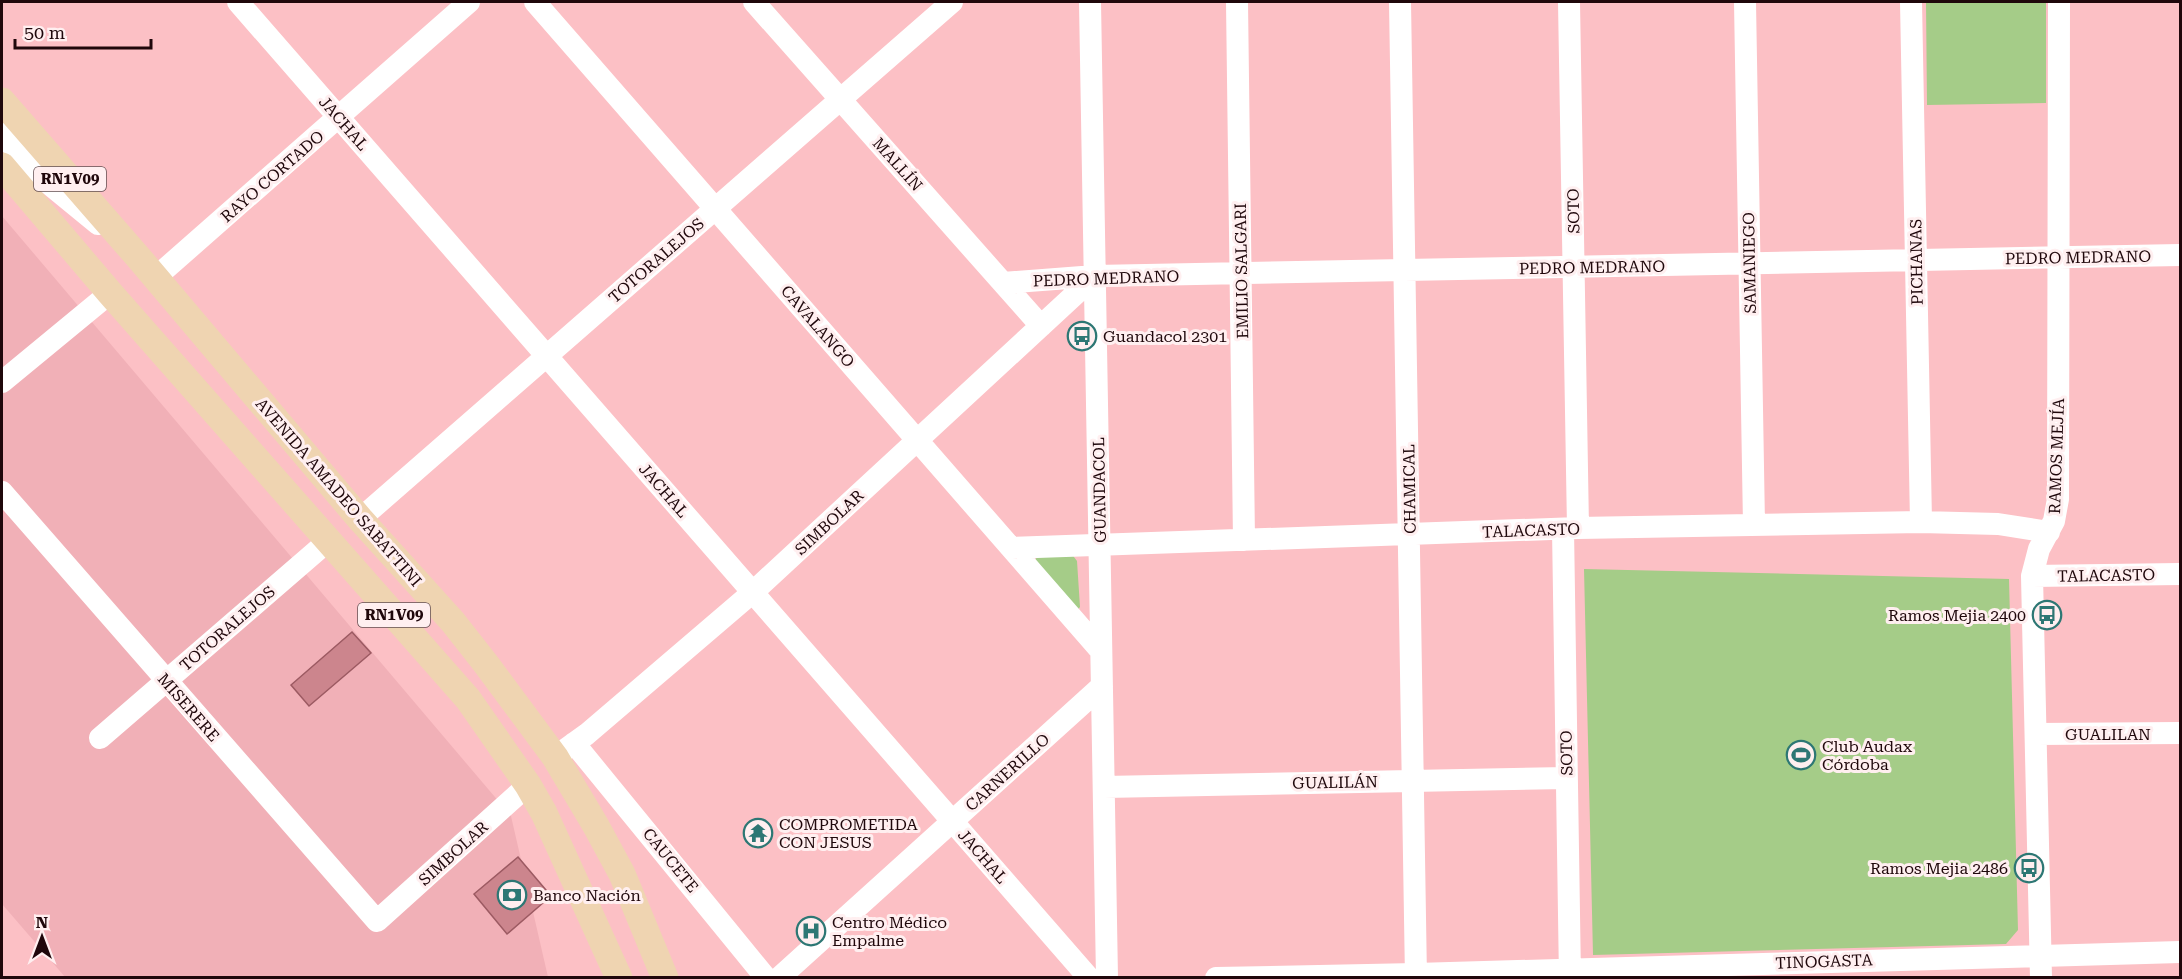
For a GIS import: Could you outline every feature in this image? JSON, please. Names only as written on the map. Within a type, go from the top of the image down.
[{"type":"main road","name":"AVENIDA AMADEO SABATTINI","points":[[2,101],[138,257],[360,519],[564,750],[596,826],[622,874],[659,976]]},
{"type":"main road","name":"RN1V09","points":[[2,166],[461,691],[528,785],[556,838],[619,978]]},
{"type":"street","name":"JACHAL","points":[[238,2],[1089,978]]},
{"type":"street","name":"RAYO CORTADO","points":[[155,278],[469,2]]},
{"type":"street","name":"CAVALANGO","points":[[535,2],[1101,651]]},
{"type":"street","name":"MALLÍN","points":[[754,2],[1041,326]]},
{"type":"street","name":"TOTORALEJOS","points":[[360,519],[952,2]]},
{"type":"street","name":"GUANDACOL","points":[[1090,2],[1107,978]]},
{"type":"street","name":"EMILIO SALGARI","points":[[1237,2],[1244,540]]},
{"type":"street","name":"CHAMICAL","points":[[1400,2],[1416,976]]},
{"type":"street","name":"SOTO","points":[[1569,2],[1574,267],[1566,778],[1570,973]]},
{"type":"street","name":"SAMANIEGO","points":[[1744,2],[1754,525]]},
{"type":"street","name":"PICHANAS","points":[[1911,2],[1921,522]]},
{"type":"street","name":"RAMOS MEJÍA","points":[[2041,966],[2032,576],[2039,549],[2049,532],[2057,510],[2058,500],[2059,2]]},
{"type":"street","points":[[2,134],[37,174],[138,257]]},
{"type":"street","name":"PEDRO MEDRANO","points":[[1003,283],[1095,276],[2181,255]]},
{"type":"street","name":"SIMBOLAR","points":[[564,750],[753,592],[1095,276]]},
{"type":"street","points":[[2,382],[110,292]]},
{"type":"street","name":"MISERERE","points":[[2,492],[377,921]]},
{"type":"street","name":"TALACASTO","points":[[1012,548],[1570,528],[1921,522],[1998,524],[2049,532]]},
{"type":"street","name":"TOTORALEJOS","points":[[100,738],[328,541]]},
{"type":"street","name":"TALACASTO","points":[[2032,576],[2181,574]]},
{"type":"street","name":"CARNERILLO","points":[[779,978],[1102,686]]},
{"type":"street","name":"GUALILAN","points":[[2036,734],[2181,733]]},
{"type":"street","name":"CAUCETE","points":[[564,750],[766,978]]},
{"type":"street","name":"GUALILÁN","points":[[1104,787],[1566,778]]},
{"type":"street","name":"SIMBOLAR","points":[[377,921],[528,785]]},
{"type":"street","name":"TINOGASTA","points":[[1216,978],[2041,966],[2181,952]]},
{"type":"shaded area","points":[[2,216],[511,816],[548,977],[65,977],[2,904]]},
{"type":"green space","points":[[1926,2],[2046,2],[2046,103],[1927,105]]},
{"type":"green space","points":[[1071,553],[1077,561],[1080,607],[1076,612],[1033,562],[1039,555]]},
{"type":"green space","name":"Club Audax Córdoba","points":[[1584,569],[2009,579],[2018,930],[2006,944],[1593,955]]},
{"type":"building","points":[[352,632],[371,653],[309,706],[291,685]]},
{"type":"building","name":"Banco Nación","points":[[518,857],[551,896],[507,934],[474,894]]},
{"type":"place","name":"Guandacol 2301","points":[[1082,336]]},
{"type":"place","name":"Ramos Mejia 2400","points":[[2047,615]]},
{"type":"place","name":"Club Audax Córdoba","points":[[1801,755]]},
{"type":"place","name":"COMPROMETIDA CON JESUS","points":[[758,833]]},
{"type":"place","name":"Ramos Mejia 2486","points":[[2029,868]]},
{"type":"place","name":"Banco Nación","points":[[512,895]]},
{"type":"place","name":"Centro Médico Empalme","points":[[811,931]]}]
